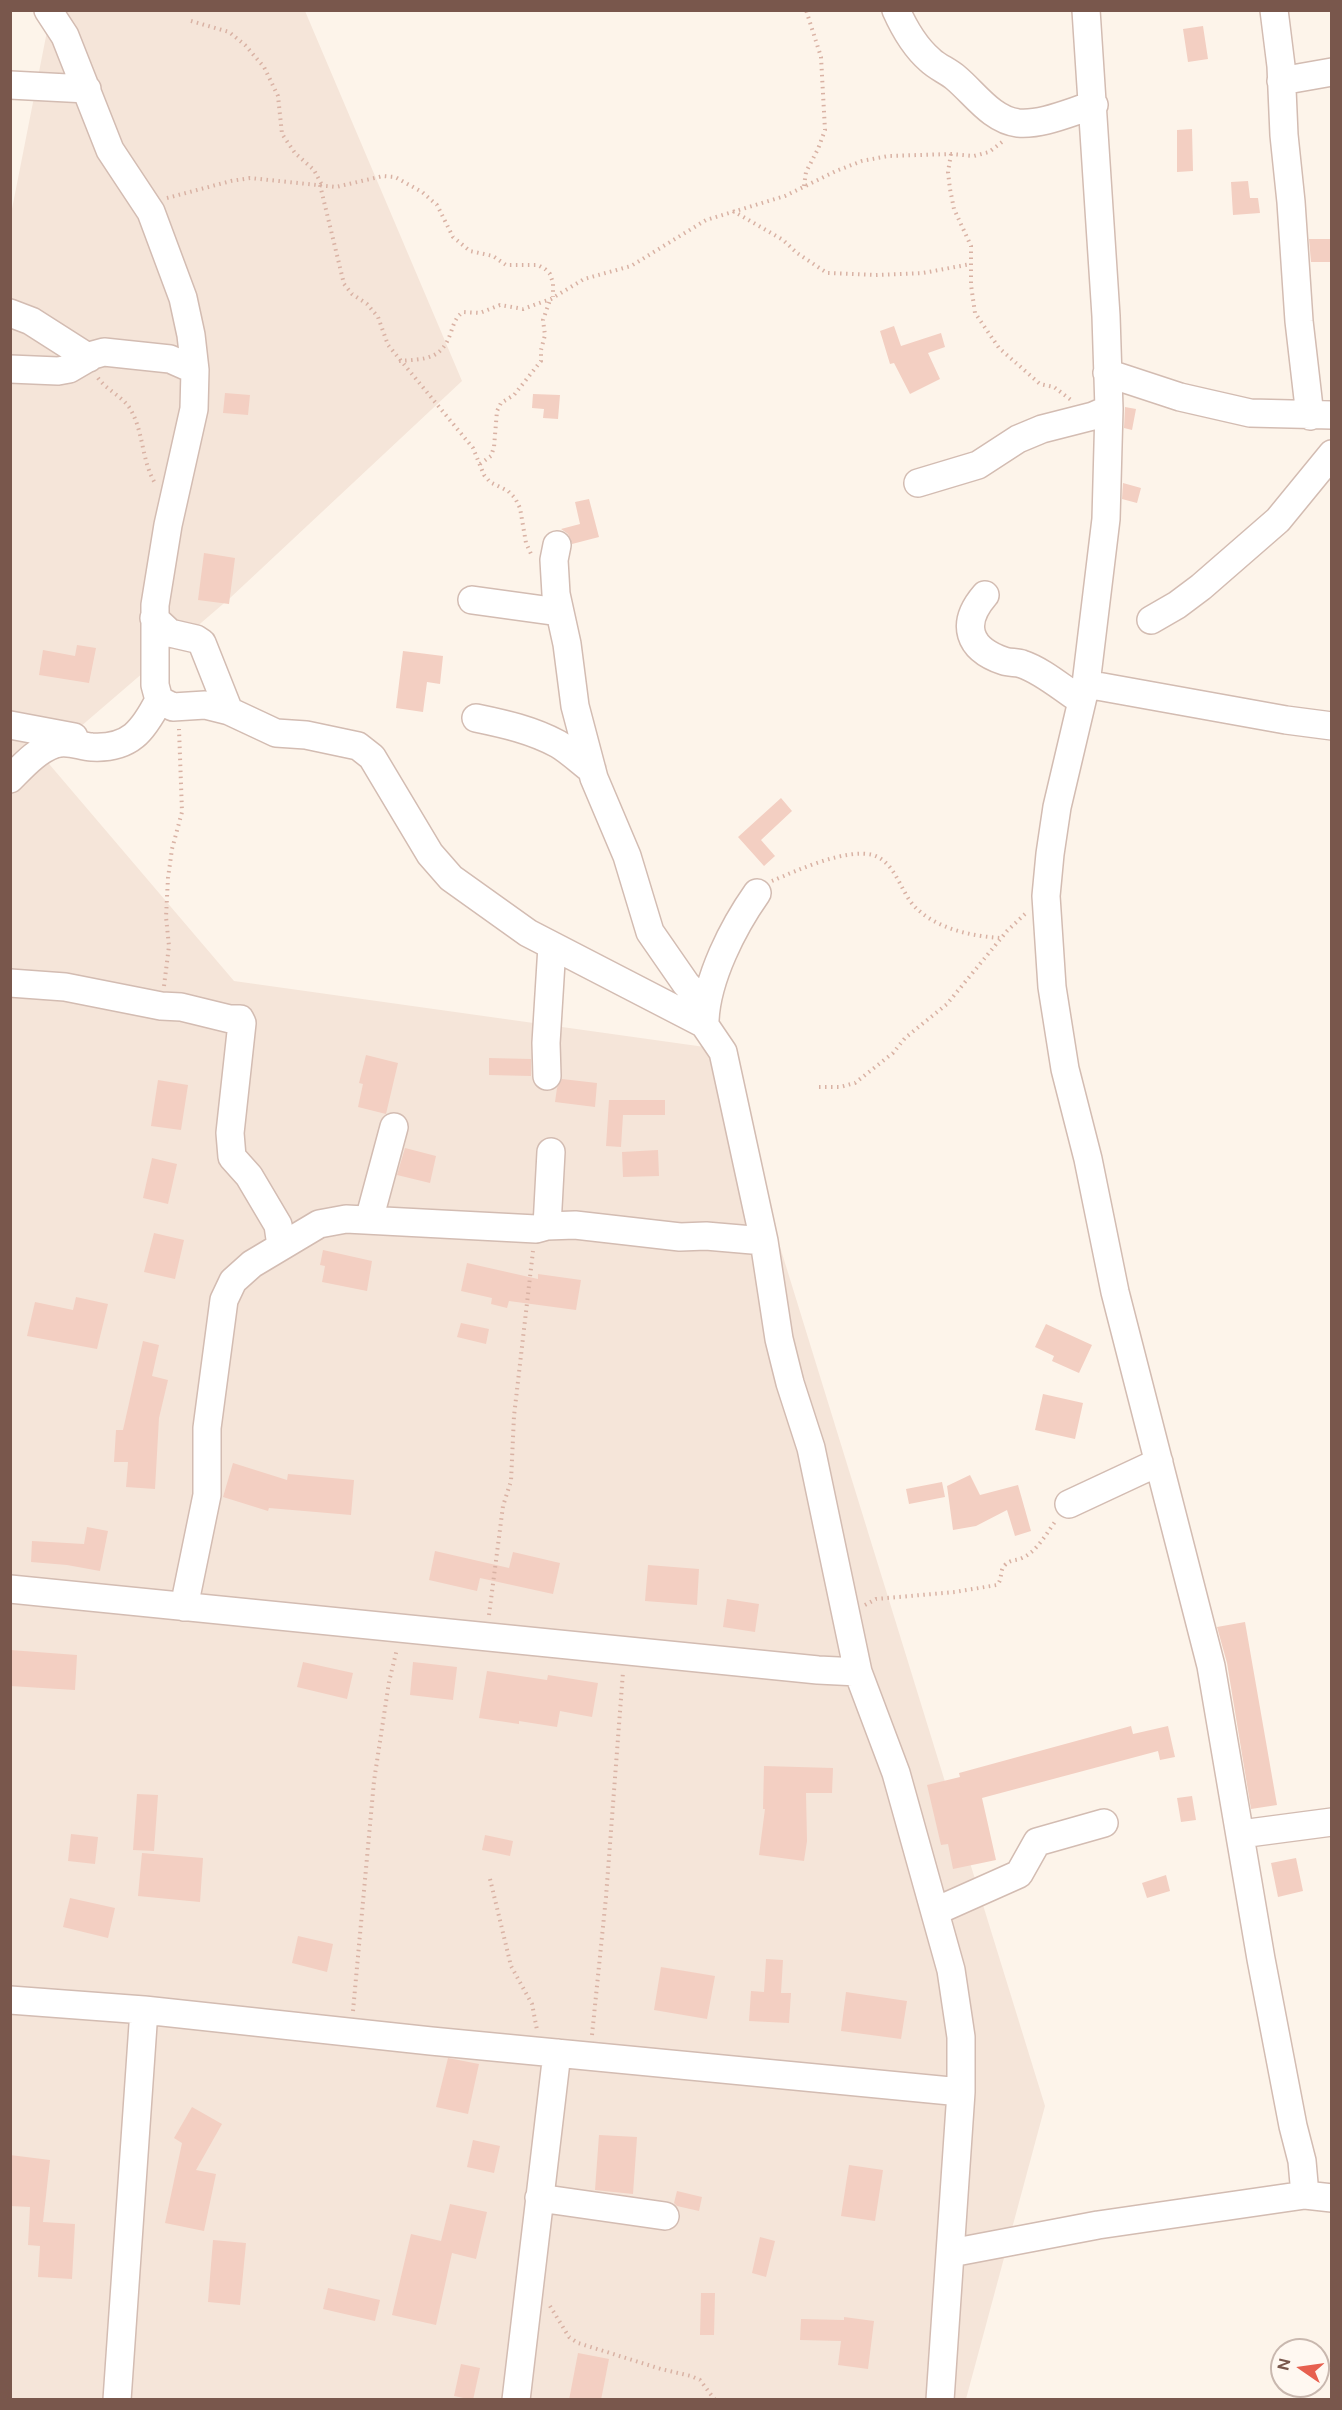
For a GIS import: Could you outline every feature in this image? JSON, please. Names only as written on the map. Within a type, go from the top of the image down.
[{"type":"street","points":[[48,10],[65,36],[110,150],[146,204],[170,259],[183,298],[195,370],[194,409],[171,509],[154,618],[155,685],[168,703]]},
{"type":"street","points":[[896,10],[911,38],[930,60],[954,76],[994,113],[1006,121],[1044,120],[1094,105]]},
{"type":"street","points":[[951,2253],[1098,2225],[1318,2196],[1302,2161],[1293,2126],[1261,1959],[1210,1666],[1115,1292],[1088,1159],[1065,1069],[1052,987],[1046,896],[1057,807],[1084,693],[1106,519],[1101,413],[1107,373],[1094,105],[1086,10]]},
{"type":"street","points":[[1107,373],[1180,397],[1250,414],[1321,415],[1299,321],[1274,10]]},
{"type":"street","points":[[1281,81],[1332,72]]},
{"type":"street","points":[[10,85],[87,89]]},
{"type":"street","points":[[10,313],[31,321],[85,360]]},
{"type":"street","points":[[10,369],[58,371],[104,352],[170,359],[195,370]]},
{"type":"street","points":[[918,483],[978,465],[1018,439],[1042,429],[1101,413]]},
{"type":"street","points":[[1151,620],[1177,605],[1201,587],[1278,520],[1332,454]]},
{"type":"street","points":[[557,545],[554,560],[559,612],[567,644],[575,706],[592,770],[627,856],[650,932],[705,1014],[723,1052],[764,1241],[779,1339],[790,1383],[811,1448],[858,1672],[896,1773],[951,1970],[961,2037],[961,2092],[940,2400]]},
{"type":"street","points":[[985,595],[977,604],[971,619],[970,632],[974,643],[990,656],[1022,664],[1084,693],[1332,726]]},
{"type":"street","points":[[472,600],[559,612]]},
{"type":"street","points":[[154,618],[170,633],[196,639],[202,643],[229,711]]},
{"type":"street","points":[[10,779],[29,761],[57,744],[68,742],[92,747],[118,745],[136,736],[168,703],[205,705],[229,711],[276,733],[306,735],[358,746],[372,757],[430,854],[451,878],[528,933],[552,946],[705,1014]]},
{"type":"street","points":[[476,718],[536,734],[560,745],[592,770]]},
{"type":"street","points":[[10,725],[118,745]]},
{"type":"street","points":[[705,1014],[730,938],[758,893]]},
{"type":"street","points":[[547,1076],[546,1043],[552,946]]},
{"type":"street","points":[[10,983],[65,987],[240,1019],[242,1023],[231,1122],[231,1150],[235,1162],[249,1176],[278,1225],[280,1246]]},
{"type":"street","points":[[369,1220],[394,1127]]},
{"type":"street","points":[[542,1227],[551,1152]]},
{"type":"street","points":[[184,1607],[207,1495],[207,1428],[224,1300],[233,1281],[280,1246],[319,1224],[369,1220],[542,1227],[575,1225],[680,1237],[706,1236],[764,1241]]},
{"type":"street","points":[[1069,1504],[1159,1462]]},
{"type":"street","points":[[10,1589],[818,1670],[858,1672]]},
{"type":"street","points":[[1241,1834],[1332,1822]]},
{"type":"street","points":[[936,1911],[1019,1874],[1037,1842],[1104,1823]]},
{"type":"street","points":[[10,2000],[144,2010],[961,2092]]},
{"type":"street","points":[[117,2400],[144,2010]]},
{"type":"street","points":[[516,2400],[539,2198],[548,2052]]},
{"type":"street","points":[[539,2198],[665,2216]]},
{"type":"path","points":[[804,186],[806,172],[825,129],[821,57],[806,10]]},
{"type":"path","points":[[191,21],[230,33],[246,45],[264,67],[278,96],[282,134],[295,153],[314,170],[321,186],[344,284],[378,316],[388,345],[473,448],[490,482],[508,491],[515,498],[523,520],[526,543],[534,562]]},
{"type":"path","points":[[399,360],[422,359],[437,355],[446,344],[457,316],[463,312],[480,313],[500,305],[524,309],[552,298],[584,279],[631,266],[706,220],[766,203],[862,161],[888,156],[951,154],[974,156],[989,152],[1029,122]]},
{"type":"path","points":[[951,154],[948,172],[950,189],[954,209],[971,246],[971,285],[975,313],[999,348],[1040,384],[1054,387],[1101,413]]},
{"type":"path","points":[[146,204],[250,178],[321,186],[343,186],[383,176],[395,177],[422,192],[437,205],[453,237],[470,251],[493,256],[506,265],[538,266],[545,269],[550,274],[553,283],[552,298],[544,312],[546,335],[541,350],[541,361],[514,395],[501,403],[497,411],[491,456],[480,464]]},
{"type":"path","points":[[732,211],[783,240],[797,253],[827,273],[875,275],[923,273],[971,264]]},
{"type":"path","points":[[85,360],[105,387],[128,406],[143,443],[147,471],[171,509]]},
{"type":"path","points":[[161,1006],[169,946],[166,916],[168,878],[172,849],[182,812],[168,703]]},
{"type":"path","points":[[758,893],[770,882],[816,863],[858,854],[874,855],[894,874],[915,907],[930,918],[970,936],[1001,938]]},
{"type":"path","points":[[819,1087],[840,1087],[855,1083],[892,1053],[905,1038],[947,1004],[1001,938],[1046,896]]},
{"type":"path","points":[[486,1637],[503,1506],[511,1481],[522,1336],[542,1227]]},
{"type":"path","points":[[847,1618],[876,1599],[997,1585],[1001,1582],[1002,1567],[1010,1560],[1022,1558],[1032,1551],[1069,1504]]},
{"type":"path","points":[[351,2032],[381,1730],[389,1682],[403,1628]]},
{"type":"path","points":[[590,2056],[606,1897],[625,1651]]},
{"type":"path","points":[[490,1880],[511,1966],[532,2004],[536,2025],[548,2052]]},
{"type":"path","points":[[528,2280],[542,2294],[569,2337],[578,2343],[691,2376],[700,2380],[715,2400]]},
{"type":"shaded area","points":[[51,11],[305,11],[462,381],[230,598],[44,758],[234,981],[719,1049],[1045,2106],[966,2399],[11,2400],[11,214]]},
{"type":"building","points":[[1203,26],[1208,59],[1188,62],[1183,29]]},
{"type":"building","points":[[1192,129],[1193,171],[1177,172],[1177,130]]},
{"type":"building","points":[[1248,181],[1250,198],[1258,198],[1260,213],[1233,215],[1231,182]]},
{"type":"building","points":[[1309,239],[1332,239],[1332,262],[1311,262]]},
{"type":"building","points":[[894,326],[901,346],[941,333],[945,347],[928,353],[940,379],[910,394],[894,363],[890,364],[880,331]]},
{"type":"building","points":[[225,393],[250,395],[248,415],[223,413]]},
{"type":"building","points":[[533,394],[560,395],[558,419],[543,418],[544,409],[532,408]]},
{"type":"building","points":[[1125,407],[1136,409],[1132,430],[1124,428]]},
{"type":"building","points":[[1123,483],[1141,488],[1137,503],[1122,499]]},
{"type":"building","points":[[589,499],[599,537],[572,544],[568,534],[561,529],[580,524],[575,502]]},
{"type":"building","points":[[204,553],[235,558],[229,604],[198,600]]},
{"type":"building","points":[[77,645],[96,648],[89,683],[39,675],[43,650],[75,656]]},
{"type":"building","points":[[403,651],[443,656],[440,684],[427,682],[423,712],[396,708]]},
{"type":"building","points":[[781,798],[792,811],[761,840],[775,856],[764,866],[738,837]]},
{"type":"building","points":[[366,1055],[398,1063],[386,1114],[358,1107],[363,1084],[359,1083]]},
{"type":"building","points":[[489,1058],[531,1059],[531,1076],[489,1075]]},
{"type":"building","points":[[562,1079],[597,1083],[595,1107],[555,1102],[557,1088]]},
{"type":"building","points":[[158,1080],[188,1085],[181,1130],[151,1126]]},
{"type":"building","points":[[609,1100],[665,1100],[665,1115],[623,1115],[621,1147],[606,1146]]},
{"type":"building","points":[[405,1148],[436,1156],[430,1183],[397,1175]]},
{"type":"building","points":[[658,1150],[659,1176],[623,1177],[622,1152]]},
{"type":"building","points":[[152,1158],[177,1164],[168,1204],[143,1198]]},
{"type":"building","points":[[154,1233],[184,1240],[175,1279],[144,1272]]},
{"type":"building","points":[[323,1250],[372,1261],[367,1291],[322,1282],[325,1266],[320,1265]]},
{"type":"building","points":[[467,1263],[538,1279],[538,1274],[581,1280],[576,1310],[509,1301],[507,1308],[491,1304],[492,1298],[461,1291]]},
{"type":"building","points":[[76,1297],[108,1304],[97,1349],[27,1336],[35,1302],[73,1310]]},
{"type":"building","points":[[461,1323],[489,1329],[486,1344],[457,1337]]},
{"type":"building","points":[[1046,1324],[1092,1345],[1079,1373],[1052,1361],[1054,1356],[1035,1347]]},
{"type":"building","points":[[143,1341],[159,1345],[152,1376],[168,1380],[159,1418],[155,1489],[126,1487],[128,1462],[114,1462],[116,1430],[123,1430]]},
{"type":"building","points":[[1043,1394],[1083,1403],[1075,1439],[1035,1430]]},
{"type":"building","points":[[233,1463],[287,1480],[288,1474],[354,1480],[351,1515],[269,1508],[268,1511],[223,1497]]},
{"type":"building","points":[[970,1475],[980,1495],[1018,1485],[1031,1531],[1015,1536],[1007,1510],[976,1526],[953,1530],[947,1486]]},
{"type":"building","points":[[942,1482],[945,1497],[909,1504],[906,1489]]},
{"type":"building","points":[[87,1527],[108,1531],[100,1571],[31,1562],[32,1541],[84,1544]]},
{"type":"building","points":[[435,1551],[509,1568],[513,1552],[560,1563],[553,1594],[480,1578],[477,1591],[429,1580]]},
{"type":"building","points":[[648,1565],[699,1569],[697,1605],[645,1601]]},
{"type":"building","points":[[727,1599],[759,1604],[755,1632],[723,1627]]},
{"type":"building","points":[[1245,1622],[1277,1805],[1251,1809],[1227,1663],[1217,1627]]},
{"type":"building","points":[[10,1650],[77,1655],[75,1690],[10,1686]]},
{"type":"building","points":[[303,1662],[353,1673],[347,1699],[297,1687]]},
{"type":"building","points":[[413,1662],[457,1667],[453,1700],[410,1695]]},
{"type":"building","points":[[487,1671],[547,1680],[548,1675],[598,1683],[592,1717],[560,1711],[557,1727],[479,1718]]},
{"type":"building","points":[[1131,1726],[1133,1734],[1168,1726],[1175,1757],[1160,1760],[1158,1751],[982,1798],[996,1860],[953,1869],[948,1844],[941,1845],[927,1785],[960,1777],[959,1773]]},
{"type":"building","points":[[764,1766],[833,1768],[832,1793],[806,1793],[807,1841],[804,1861],[759,1855],[765,1809],[763,1809]]},
{"type":"building","points":[[137,1794],[158,1795],[154,1851],[133,1850]]},
{"type":"building","points":[[1192,1796],[1196,1820],[1181,1822],[1177,1798]]},
{"type":"building","points":[[71,1834],[98,1837],[95,1864],[68,1861]]},
{"type":"building","points":[[485,1835],[513,1841],[510,1856],[482,1850]]},
{"type":"building","points":[[142,1853],[203,1858],[200,1902],[138,1896]]},
{"type":"building","points":[[1296,1858],[1303,1891],[1278,1897],[1271,1863]]},
{"type":"building","points":[[1166,1875],[1170,1891],[1147,1898],[1142,1883]]},
{"type":"building","points":[[70,1898],[115,1908],[108,1938],[63,1927]]},
{"type":"building","points":[[298,1936],[333,1944],[327,1972],[292,1963]]},
{"type":"building","points":[[766,1959],[783,1960],[781,1993],[791,1993],[789,2023],[749,2021],[751,1991],[764,1992]]},
{"type":"building","points":[[661,1967],[715,1976],[707,2019],[654,2010]]},
{"type":"building","points":[[846,1992],[907,2001],[901,2039],[841,2031]]},
{"type":"building","points":[[448,2058],[479,2064],[468,2114],[436,2107]]},
{"type":"building","points":[[192,2107],[222,2124],[196,2170],[216,2174],[204,2231],[165,2223],[182,2143],[174,2138]]},
{"type":"building","points":[[599,2135],[637,2137],[633,2194],[595,2190]]},
{"type":"building","points":[[473,2140],[500,2146],[494,2173],[467,2167]]},
{"type":"building","points":[[10,2155],[50,2160],[43,2222],[75,2224],[72,2279],[38,2277],[40,2246],[28,2245],[30,2207],[10,2206]]},
{"type":"building","points":[[849,2165],[883,2170],[875,2221],[841,2216]]},
{"type":"building","points":[[677,2191],[702,2197],[699,2211],[677,2206],[674,2203]]},
{"type":"building","points":[[450,2204],[487,2212],[476,2259],[452,2253],[436,2325],[392,2315],[411,2234],[441,2241]]},
{"type":"building","points":[[760,2237],[775,2241],[766,2277],[752,2273]]},
{"type":"building","points":[[213,2240],[246,2243],[240,2305],[208,2302]]},
{"type":"building","points":[[328,2288],[380,2300],[375,2321],[323,2309]]},
{"type":"building","points":[[701,2293],[715,2293],[714,2335],[700,2335]]},
{"type":"building","points":[[844,2317],[874,2321],[868,2369],[838,2365],[841,2341],[800,2340],[801,2319],[844,2320]]},
{"type":"building","points":[[578,2353],[609,2359],[601,2400],[569,2400]]},
{"type":"building","points":[[461,2364],[480,2368],[473,2400],[454,2396]]}]
